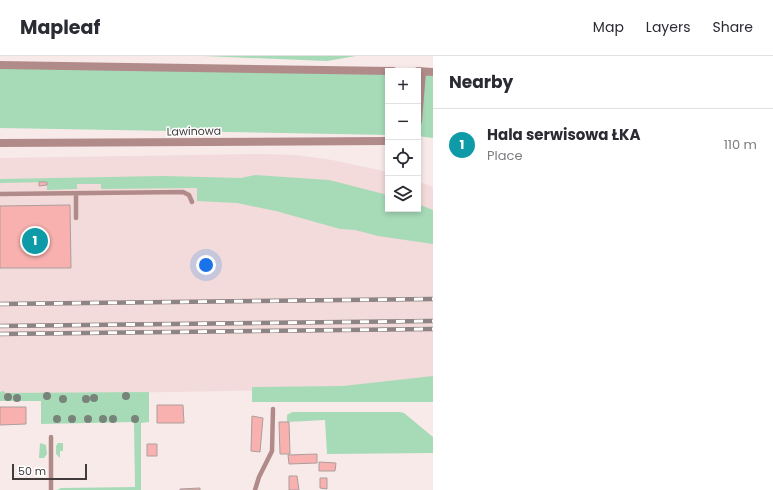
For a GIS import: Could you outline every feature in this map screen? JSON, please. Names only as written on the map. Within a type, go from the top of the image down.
[{"type":"street","points":[[0,65],[385,71]]},
{"type":"street","points":[[421,72],[433,72]]},
{"type":"street","name":"Lawinowa","points":[[0,143],[385,140]]},
{"type":"lane","points":[[0,194],[183,192],[189,195],[192,202]]},
{"type":"lane","points":[[76,194],[76,218]]},
{"type":"lane","points":[[255,490],[259,478],[272,452],[273,409]]},
{"type":"lane","points":[[51,438],[51,490]]},
{"type":"shaded area","points":[[261,154],[296,155],[332,160],[385,171],[385,212],[421,212],[421,182],[433,187],[433,378],[331,389],[115,393],[0,392],[0,158]]},
{"type":"green space","points":[[203,56],[356,56],[327,61]]},
{"type":"green space","points":[[0,65],[385,71],[385,135],[0,128]]},
{"type":"green space","points":[[421,71],[433,72],[433,138],[421,136]]},
{"type":"green space","points":[[255,175],[329,180],[385,194],[385,212],[421,212],[421,205],[433,210],[433,244],[378,236],[355,230],[340,229],[276,211],[237,203],[197,201],[197,188],[101,189],[101,184],[77,184],[77,189],[47,190],[47,182],[0,183],[0,179],[163,176],[241,178]]},
{"type":"green space","points":[[433,376],[433,402],[252,402],[252,387],[343,386]]},
{"type":"green space","points":[[3,391],[6,393],[149,392],[149,422],[141,423],[141,490],[57,490],[61,488],[135,487],[134,422],[41,424],[41,401],[0,401],[0,392]]},
{"type":"green space","points":[[292,412],[404,413],[433,437],[433,453],[327,454],[325,420],[287,422],[287,415]]},
{"type":"green space","points":[[40,443],[46,445],[47,454],[44,458],[39,458]]},
{"type":"green space","points":[[58,443],[63,443],[63,451],[60,451],[60,458],[56,454],[56,446]]},
{"type":"building","points":[[39,182],[47,182],[47,185],[39,186]]},
{"type":"building","points":[[70,205],[71,268],[0,268],[0,206]]},
{"type":"building","points":[[157,405],[183,405],[184,423],[157,423]]},
{"type":"building","points":[[0,407],[26,407],[26,424],[0,425]]},
{"type":"building","points":[[252,416],[263,418],[260,452],[251,451]]},
{"type":"building","points":[[279,422],[289,422],[290,454],[280,454]]},
{"type":"building","points":[[147,444],[157,444],[157,456],[147,456]]},
{"type":"building","points":[[317,454],[317,463],[289,464],[288,455]]},
{"type":"building","points":[[319,462],[336,463],[335,471],[319,471]]},
{"type":"building","points":[[289,476],[297,476],[299,490],[289,490]]},
{"type":"building","points":[[320,478],[327,478],[327,489],[320,488]]},
{"type":"building","points":[[200,488],[200,490],[180,490],[180,489]]},
{"type":"railway","points":[[0,304],[433,299]]},
{"type":"railway","points":[[0,326],[433,321]]},
{"type":"railway","points":[[0,334],[433,329]]},
{"type":"place","name":"Hala serwisowa ŁKA","points":[[35,241]]}]
